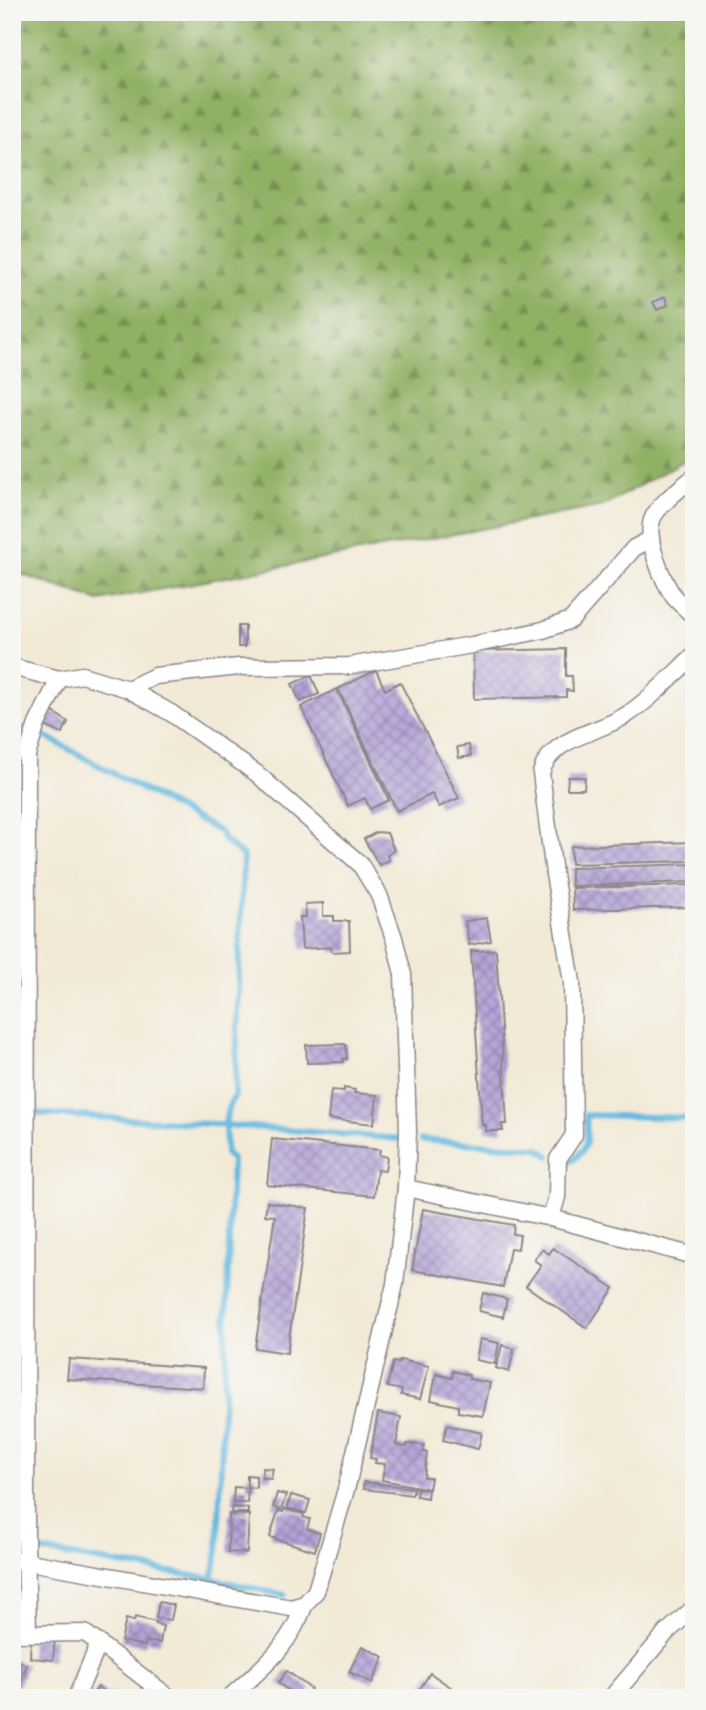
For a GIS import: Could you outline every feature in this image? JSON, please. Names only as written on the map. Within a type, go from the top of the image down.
[{"type":"street","points":[[694,477],[671,496],[652,519],[651,539],[655,556],[674,597],[694,617]]},
{"type":"street","points":[[128,688],[155,676],[239,667],[349,666],[543,630],[571,620],[634,548],[651,539]]},
{"type":"street","points":[[551,1218],[557,1197],[558,1159],[574,1135],[572,982],[541,773],[545,761],[555,748],[627,715],[694,655]]},
{"type":"street","points":[[12,667],[59,679],[82,675],[128,688],[171,713],[256,773],[360,864],[379,895],[403,974],[408,1131],[406,1188],[395,1284],[381,1346],[347,1486],[316,1591],[305,1604],[297,1626],[281,1650],[229,1698]]},
{"type":"street","points":[[59,679],[27,755],[23,1553],[17,1636],[85,1633],[170,1698]]},
{"type":"street","points":[[406,1188],[551,1218],[694,1256]]},
{"type":"street","points":[[23,1553],[291,1608],[305,1604]]},
{"type":"street","points":[[611,1698],[667,1632],[694,1608]]},
{"type":"street","points":[[76,1698],[99,1643]]},
{"type":"green space","points":[[12,12],[694,12],[694,455],[603,506],[99,601],[12,571]]},
{"type":"building","points":[[665,297],[668,305],[657,310],[653,302]]},
{"type":"building","points":[[238,626],[245,626],[245,647],[238,647]]},
{"type":"building","points":[[566,649],[566,676],[572,676],[573,691],[566,690],[566,697],[474,699],[473,651]]},
{"type":"building","points":[[376,670],[385,690],[400,682],[459,798],[439,807],[432,794],[397,811],[338,689]]},
{"type":"building","points":[[311,675],[319,694],[300,702],[292,684]]},
{"type":"building","points":[[337,689],[389,800],[370,809],[365,798],[348,806],[301,707]]},
{"type":"building","points":[[52,711],[68,722],[62,734],[45,726]]},
{"type":"building","points":[[469,745],[471,756],[459,758],[457,747]]},
{"type":"building","points":[[568,777],[585,777],[584,789],[567,789]]},
{"type":"building","points":[[377,832],[387,833],[394,850],[387,855],[389,860],[379,865],[364,839]]},
{"type":"building","points":[[694,842],[694,861],[571,864],[571,846]]},
{"type":"building","points":[[694,864],[694,882],[571,886],[571,868]]},
{"type":"building","points":[[694,885],[694,907],[573,910],[572,888]]},
{"type":"building","points":[[323,903],[323,916],[334,916],[334,921],[349,921],[350,951],[332,952],[331,947],[302,949],[300,917],[306,917],[305,904]]},
{"type":"building","points":[[487,918],[491,941],[469,945],[465,921]]},
{"type":"building","points":[[12,934],[20,934],[19,1010],[12,1010]]},
{"type":"building","points":[[496,950],[507,1124],[502,1124],[503,1131],[486,1131],[486,1125],[482,1125],[471,951]]},
{"type":"building","points":[[12,1011],[20,1011],[20,1058],[12,1058]]},
{"type":"building","points":[[344,1044],[347,1059],[343,1059],[343,1062],[307,1063],[306,1045]]},
{"type":"building","points":[[344,1088],[355,1090],[354,1093],[377,1095],[374,1124],[328,1119],[331,1090],[344,1091]]},
{"type":"building","points":[[272,1139],[380,1150],[379,1155],[387,1157],[385,1171],[377,1170],[374,1196],[267,1185]]},
{"type":"building","points":[[267,1202],[308,1208],[287,1353],[255,1348],[275,1216],[265,1215]]},
{"type":"building","points":[[423,1209],[514,1225],[513,1234],[520,1235],[518,1249],[510,1248],[503,1287],[412,1270]]},
{"type":"building","points":[[553,1248],[614,1288],[587,1328],[526,1286],[541,1265],[534,1260],[542,1249],[549,1254]]},
{"type":"building","points":[[483,1293],[507,1299],[503,1317],[479,1311]]},
{"type":"building","points":[[480,1339],[499,1343],[495,1364],[476,1360]]},
{"type":"building","points":[[502,1345],[514,1349],[509,1372],[496,1368]]},
{"type":"building","points":[[69,1359],[204,1368],[203,1388],[67,1379]]},
{"type":"building","points":[[400,1360],[429,1366],[420,1399],[401,1395],[402,1390],[387,1387],[393,1362],[399,1363]]},
{"type":"building","points":[[453,1371],[469,1375],[469,1379],[490,1383],[483,1416],[458,1412],[458,1406],[431,1400],[436,1374],[452,1378]]},
{"type":"building","points":[[378,1413],[401,1417],[396,1445],[424,1445],[423,1452],[427,1452],[424,1477],[431,1478],[429,1489],[382,1480],[385,1464],[375,1463],[376,1459],[370,1458]]},
{"type":"building","points":[[447,1425],[482,1433],[478,1449],[443,1440]]},
{"type":"building","points":[[263,1468],[273,1469],[271,1479],[262,1478]]},
{"type":"building","points":[[247,1475],[256,1476],[256,1488],[247,1487]]},
{"type":"building","points":[[364,1482],[414,1488],[412,1495],[363,1489]]},
{"type":"building","points":[[234,1487],[248,1488],[247,1503],[233,1503]]},
{"type":"building","points":[[417,1488],[428,1490],[427,1498],[416,1496]]},
{"type":"building","points":[[277,1493],[286,1495],[281,1510],[273,1507]]},
{"type":"building","points":[[291,1495],[310,1500],[306,1513],[287,1508]]},
{"type":"building","points":[[232,1507],[248,1508],[248,1513],[231,1513]]},
{"type":"building","points":[[284,1509],[304,1514],[303,1517],[310,1519],[307,1529],[320,1533],[315,1551],[270,1537],[278,1511],[283,1512]]},
{"type":"building","points":[[229,1514],[249,1515],[247,1553],[228,1552]]},
{"type":"building","points":[[159,1602],[174,1605],[171,1620],[156,1618]]},
{"type":"building","points":[[135,1617],[163,1626],[160,1643],[146,1641],[145,1646],[121,1641],[126,1619],[134,1621]]},
{"type":"building","points":[[31,1636],[55,1638],[53,1660],[30,1658]]},
{"type":"building","points":[[362,1646],[384,1657],[372,1683],[349,1672]]},
{"type":"building","points":[[14,1660],[27,1665],[16,1690],[35,1698],[12,1698]]},
{"type":"building","points":[[287,1671],[311,1689],[305,1698],[300,1698],[278,1683]]},
{"type":"building","points":[[430,1673],[452,1688],[446,1698],[414,1698]]},
{"type":"building","points":[[98,1687],[109,1695],[112,1692],[121,1698],[91,1698]]},
{"type":"waterway","points":[[12,724],[45,736],[220,832],[225,841],[243,856],[235,1096],[228,1109],[226,1124],[226,1154],[232,1159],[218,1550],[212,1579]]},
{"type":"waterway","points":[[12,1112],[400,1139]]},
{"type":"waterway","points":[[563,1161],[570,1162],[585,1147],[586,1115],[694,1118]]},
{"type":"waterway","points":[[421,1140],[538,1148],[549,1156]]},
{"type":"waterway","points":[[12,1546],[212,1579],[285,1595]]}]
